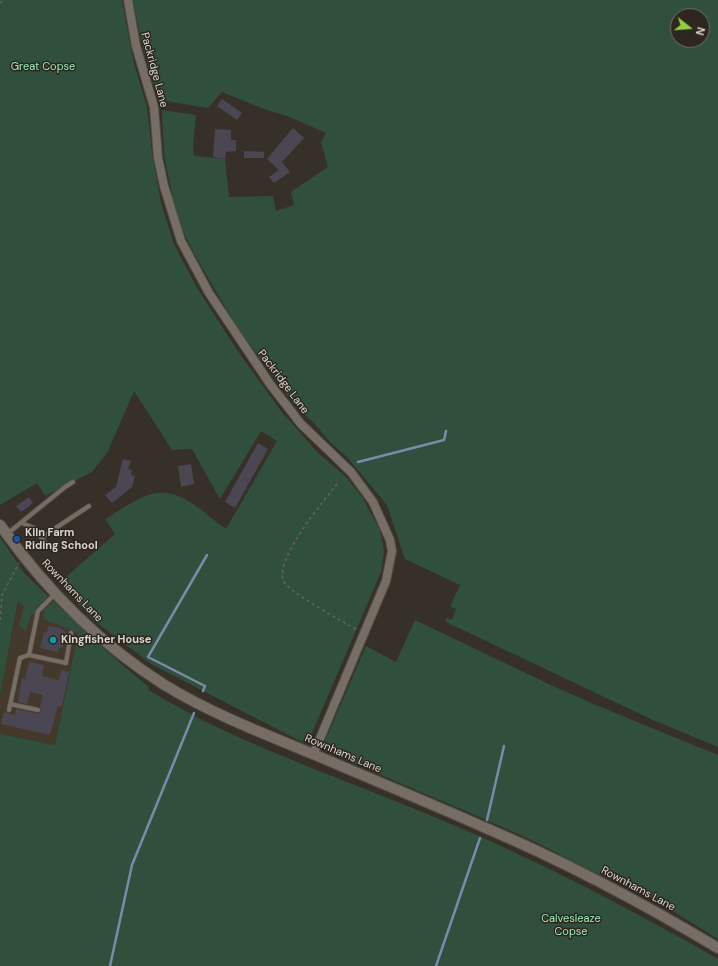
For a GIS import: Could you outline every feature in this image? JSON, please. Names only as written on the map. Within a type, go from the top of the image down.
[{"type":"street","name":"Packridge Lane","points":[[128,0],[136,46],[154,107],[158,158],[164,186],[181,241],[209,293],[248,352],[301,424],[351,472],[363,486],[373,502],[390,540],[392,551],[387,576],[313,755]]},
{"type":"street","name":"Rownhams Lane","points":[[0,525],[56,594],[104,640],[164,684],[238,724],[534,849],[630,898],[718,948]]},
{"type":"lane","points":[[7,535],[72,482]]},
{"type":"lane","points":[[42,537],[89,506]]},
{"type":"lane","points":[[22,523],[34,528],[47,545]]},
{"type":"lane","points":[[29,655],[38,611],[56,594]]},
{"type":"lane","points":[[9,710],[20,658],[29,655],[66,663],[71,633]]},
{"type":"lane","points":[[10,704],[38,710]]},
{"type":"path","points":[[0,3],[5,0]]},
{"type":"path","points":[[337,484],[290,550],[282,571],[282,580],[286,586],[302,597],[364,632]]},
{"type":"path","points":[[0,620],[2,595],[21,560]]},
{"type":"shaded area","points":[[24,573],[79,627],[55,745],[0,734],[0,696]]},
{"type":"green space","name":"Great Copse","points":[[0,0],[122,0],[134,64],[147,107],[152,153],[161,203],[174,244],[197,288],[237,350],[281,411],[317,452],[345,476],[362,497],[380,530],[384,551],[381,572],[309,740],[304,743],[151,664],[92,619],[59,583],[115,534],[105,519],[145,496],[158,493],[168,493],[177,496],[195,505],[226,529],[277,441],[261,431],[220,499],[192,449],[172,450],[134,391],[107,453],[92,472],[45,496],[37,483],[0,505]]},
{"type":"green space","points":[[133,0],[718,0],[718,747],[653,720],[446,622],[446,618],[452,620],[456,609],[450,606],[460,585],[405,559],[387,505],[347,457],[295,406],[237,327],[193,252],[177,218],[164,155],[162,110],[196,115],[193,146],[194,156],[225,159],[229,197],[273,196],[276,211],[294,205],[291,192],[328,167],[321,142],[326,133],[290,117],[261,108],[222,92],[208,108],[160,100],[157,96],[142,44]]},
{"type":"green space","points":[[0,537],[24,573],[48,596],[35,609],[35,615],[31,614],[26,631],[19,626],[24,606],[18,601],[0,696]]},
{"type":"green space","name":"Calvesleaze Copse","points":[[53,601],[112,656],[149,687],[148,690],[206,722],[237,737],[427,814],[524,857],[590,889],[686,941],[718,959],[718,966],[0,966],[0,734],[55,745],[78,633],[43,619],[44,610]]},
{"type":"green space","points":[[415,620],[555,687],[718,755],[718,939],[632,886],[605,877],[527,838],[325,751],[325,741],[366,646],[396,662]]},
{"type":"building","points":[[222,99],[242,113],[237,120],[217,106]]},
{"type":"building","points":[[293,128],[304,138],[282,162],[290,172],[274,183],[269,177],[279,170],[267,159]]},
{"type":"building","points":[[215,129],[231,130],[231,140],[236,140],[236,151],[226,152],[225,159],[213,157]]},
{"type":"building","points":[[244,151],[264,152],[264,158],[244,158]]},
{"type":"building","points":[[258,443],[268,449],[235,508],[225,502]]},
{"type":"building","points":[[123,459],[131,461],[128,469],[132,470],[131,475],[135,476],[132,487],[112,503],[105,495],[116,487]]},
{"type":"building","points":[[191,464],[194,484],[181,487],[178,466]]},
{"type":"building","points":[[29,497],[33,503],[21,512],[16,506]]},
{"type":"building","name":"Kingfisher House","points":[[48,626],[60,628],[67,633],[63,647],[59,648],[58,652],[40,648],[44,632],[47,633]]},
{"type":"building","points":[[29,662],[44,665],[42,676],[59,680],[61,670],[69,672],[62,706],[58,706],[50,735],[1,724],[4,712],[15,715],[16,709],[39,714],[41,711],[40,707],[43,695],[30,692],[27,704],[18,702],[22,678],[25,679]]},
{"type":"waterway","points":[[358,462],[444,440],[446,431]]},
{"type":"waterway","points":[[203,691],[205,686],[148,657],[207,555]]},
{"type":"waterway","points":[[110,966],[132,865],[194,713]]},
{"type":"waterway","points":[[487,820],[504,746]]},
{"type":"waterway","points":[[436,966],[480,838]]},
{"type":"place","name":"Kiln Farm Riding School","points":[[17,539]]},
{"type":"place","name":"Kingfisher House","points":[[53,640]]}]
